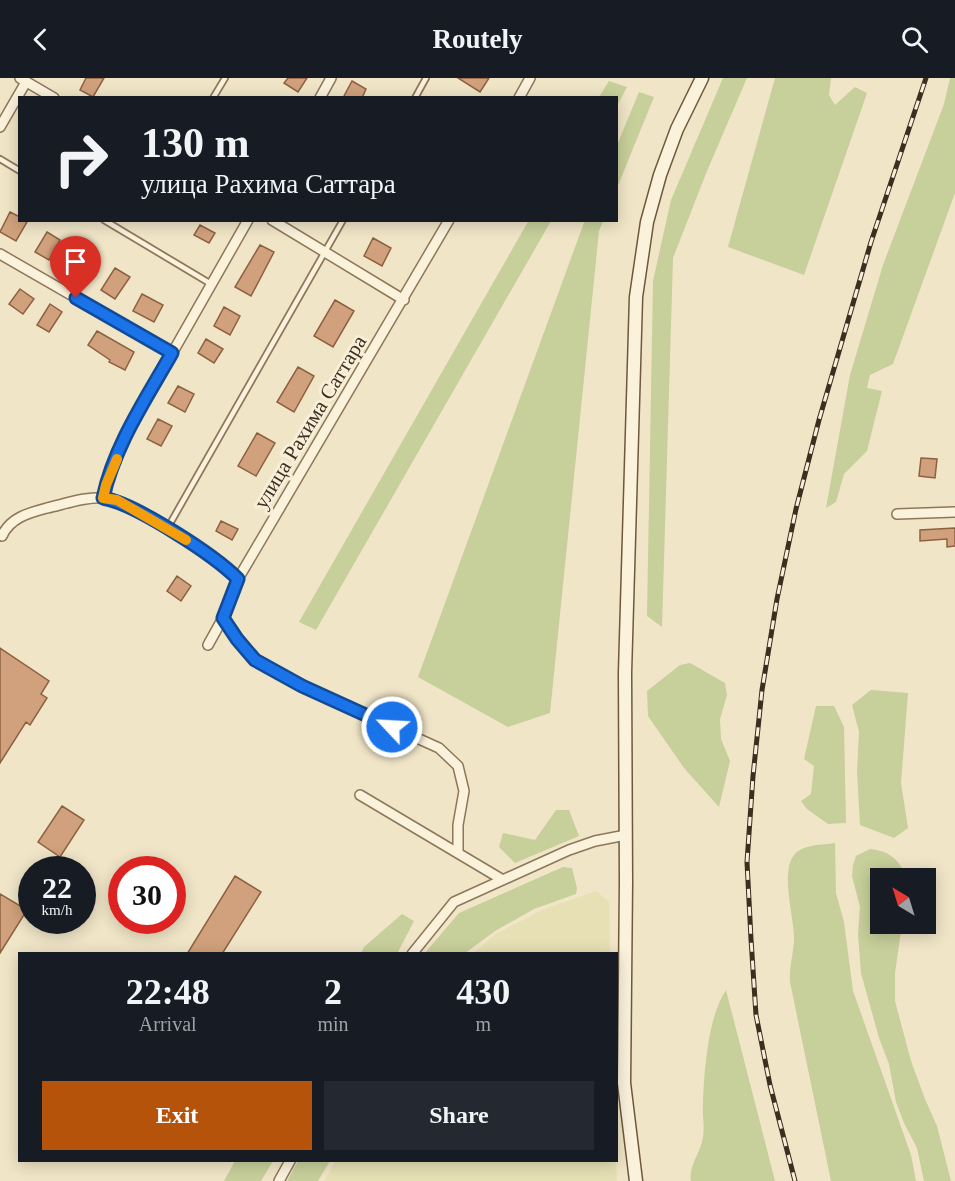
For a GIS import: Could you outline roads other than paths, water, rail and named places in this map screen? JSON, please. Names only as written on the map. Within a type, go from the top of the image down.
[{"type":"main road","points":[[636,1181],[624,1083],[625,673],[636,297],[647,222],[660,175],[677,129],[702,78]]},
{"type":"street","points":[[321,96],[332,78]]},
{"type":"street","points":[[520,96],[530,78]]},
{"type":"street","points":[[0,127],[23,80],[51,96]]},
{"type":"street","points":[[103,498],[129,429],[247,222]]},
{"type":"street","points":[[275,222],[404,300]]},
{"type":"street","name":"улица Рахима Саттара","points":[[208,645],[223,618],[238,579],[448,222]]},
{"type":"street","points":[[0,254],[172,353]]},
{"type":"street","points":[[2,536],[14,520],[27,514],[78,501],[103,498],[117,500],[167,529],[220,564],[238,579]]},
{"type":"street","points":[[897,514],[955,512]]},
{"type":"street","points":[[223,618],[255,660],[302,686],[438,748],[458,766],[464,791],[458,825],[458,852]]},
{"type":"street","points":[[360,795],[503,880]]},
{"type":"street","points":[[414,952],[454,902],[569,850],[595,841],[626,835]]},
{"type":"street","points":[[279,1181],[289,1162]]},
{"type":"lane","points":[[214,96],[225,78]]},
{"type":"lane","points":[[415,96],[426,78]]},
{"type":"lane","points":[[0,159],[18,170]]},
{"type":"lane","points":[[107,222],[211,284]]},
{"type":"lane","points":[[167,529],[342,222]]},
{"type":"railway","points":[[795,1181],[770,1085],[756,1015],[747,862],[762,690],[777,599],[796,509],[819,420],[871,242],[926,78]]}]
